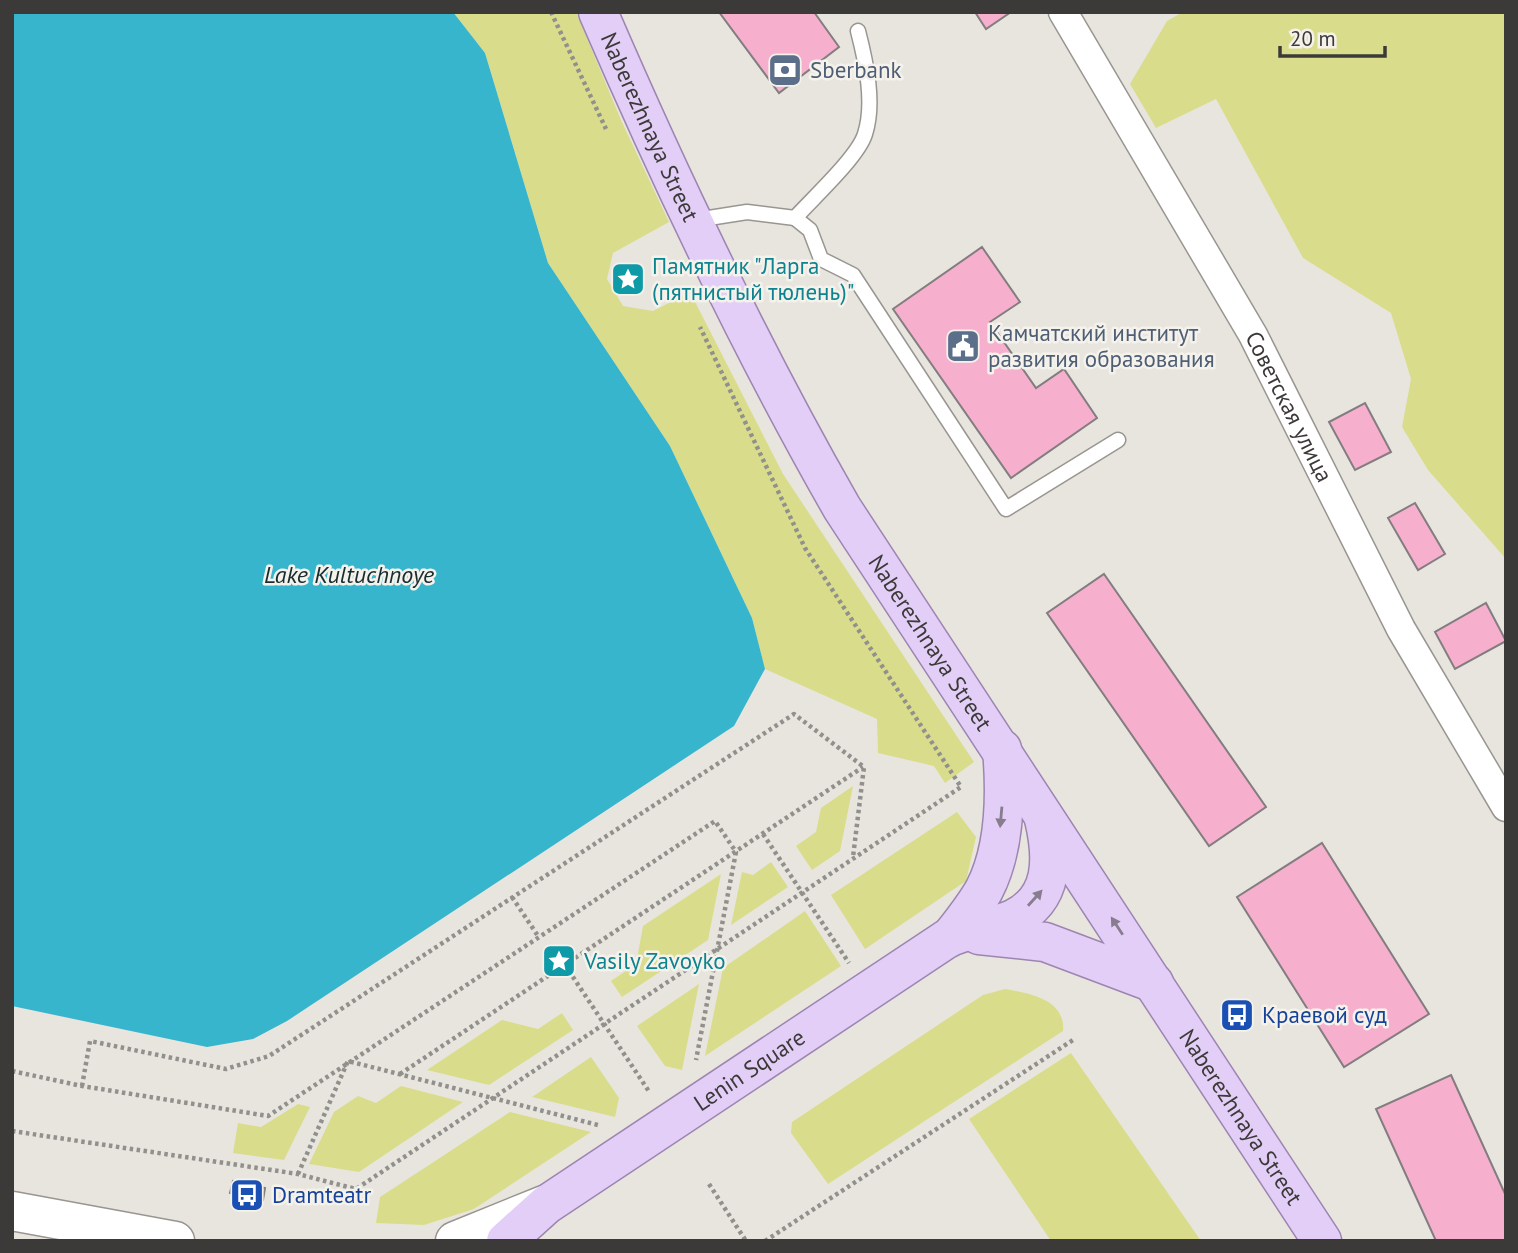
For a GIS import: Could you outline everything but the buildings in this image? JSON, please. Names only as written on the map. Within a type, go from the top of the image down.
[{"type":"main road","name":"Naberezhnaya Street","points":[[598,12],[646,123],[791,419],[842,509],[1002,749],[1322,1241]]},
{"type":"main road","points":[[953,935],[984,890],[997,851],[1003,798],[1002,749]]},
{"type":"main road","points":[[953,935],[1014,918],[1040,896],[1049,877],[1050,846],[1042,810]]},
{"type":"main road","points":[[953,935],[998,936],[1045,942],[1154,983]]},
{"type":"main road","name":"Lenin Square","points":[[506,1241],[546,1205],[953,935]]},
{"type":"main road","name":"Lenin Square","points":[[455,1241],[546,1205]]},
{"type":"main road","points":[[12,1211],[168,1240]]},
{"type":"street","name":"Советская улица","points":[[1063,12],[1253,335],[1407,639],[1506,807]]},
{"type":"lane","points":[[794,218],[839,170],[865,135],[869,79],[858,32]]},
{"type":"lane","points":[[694,220],[747,212],[794,218],[810,230],[821,259],[853,275],[1006,509],[1118,440]]},
{"type":"path","points":[[12,1130],[298,1174],[356,1189],[961,787],[805,548]]},
{"type":"path","points":[[82,1086],[90,1041],[226,1069],[269,1056],[794,713],[864,767]]},
{"type":"path","points":[[853,858],[864,767]]},
{"type":"path","points":[[400,1074],[864,767]]},
{"type":"path","points":[[12,1071],[82,1086],[268,1116],[715,821],[736,852],[694,1071]]},
{"type":"path","points":[[764,834],[852,966]]},
{"type":"path","points":[[512,897],[538,936]]},
{"type":"path","points":[[565,965],[653,1098]]},
{"type":"path","points":[[765,1241],[1073,1040]]},
{"type":"path","points":[[348,1061],[609,1127]]},
{"type":"path","points":[[298,1174],[348,1061]]},
{"type":"path","points":[[709,1184],[746,1241]]},
{"type":"green space","points":[[453,12],[576,12],[621,120],[669,222],[613,253],[607,279],[623,306],[653,311],[690,292],[783,474],[974,762],[945,783],[934,766],[878,753],[877,719],[765,669],[752,618],[670,446],[548,263],[485,53]]},
{"type":"green space","points":[[1183,12],[1506,12],[1506,559],[1428,470],[1402,427],[1411,379],[1391,313],[1303,258],[1216,99],[1156,128],[1130,84],[1167,21]]},
{"type":"green space","points":[[853,786],[840,851],[812,870],[796,846],[816,832],[821,808]]},
{"type":"green space","points":[[957,812],[976,837],[966,881],[865,949],[831,895]]},
{"type":"green space","points":[[771,862],[788,887],[731,925],[742,872],[753,875]]},
{"type":"green space","points":[[721,874],[708,940],[622,997],[611,981],[636,964],[643,926]]},
{"type":"green space","points":[[805,911],[841,966],[705,1056],[723,968]]},
{"type":"green space","points":[[699,984],[682,1070],[665,1066],[637,1026]]},
{"type":"green space","points":[[1005,989],[1034,996],[1052,1005],[1062,1020],[1063,1031],[828,1184],[791,1133],[792,1122],[983,995]]},
{"type":"green space","points":[[562,1013],[573,1030],[489,1085],[427,1070],[502,1020],[538,1029]]},
{"type":"green space","points":[[1071,1053],[1201,1241],[1051,1241],[969,1119]]},
{"type":"green space","points":[[591,1057],[619,1098],[615,1117],[532,1097]]},
{"type":"green space","points":[[401,1086],[463,1102],[359,1172],[309,1164],[334,1112],[358,1096],[376,1103]]},
{"type":"green space","points":[[298,1104],[310,1107],[284,1160],[233,1153],[238,1123],[261,1127]]},
{"type":"green space","points":[[510,1112],[591,1132],[474,1209],[424,1225],[376,1223],[380,1197]]},
{"type":"water","name":"Lake Kultuchnoye","points":[[12,12],[453,12],[485,53],[548,263],[670,446],[752,618],[765,669],[734,726],[287,1021],[253,1039],[207,1047],[12,1006]]},
{"type":"place","name":"Sberbank","points":[[785,70]]},
{"type":"place","name":"Памятник \"Ларга (пятнистый тюлень)\"","points":[[628,279]]},
{"type":"place","name":"Камчатский институт развития образования","points":[[963,346]]},
{"type":"place","name":"Vasily Zavoyko","points":[[559,961]]},
{"type":"place","name":"Краевой суд","points":[[1237,1015]]},
{"type":"place","name":"Dramteatr","points":[[247,1195]]}]
